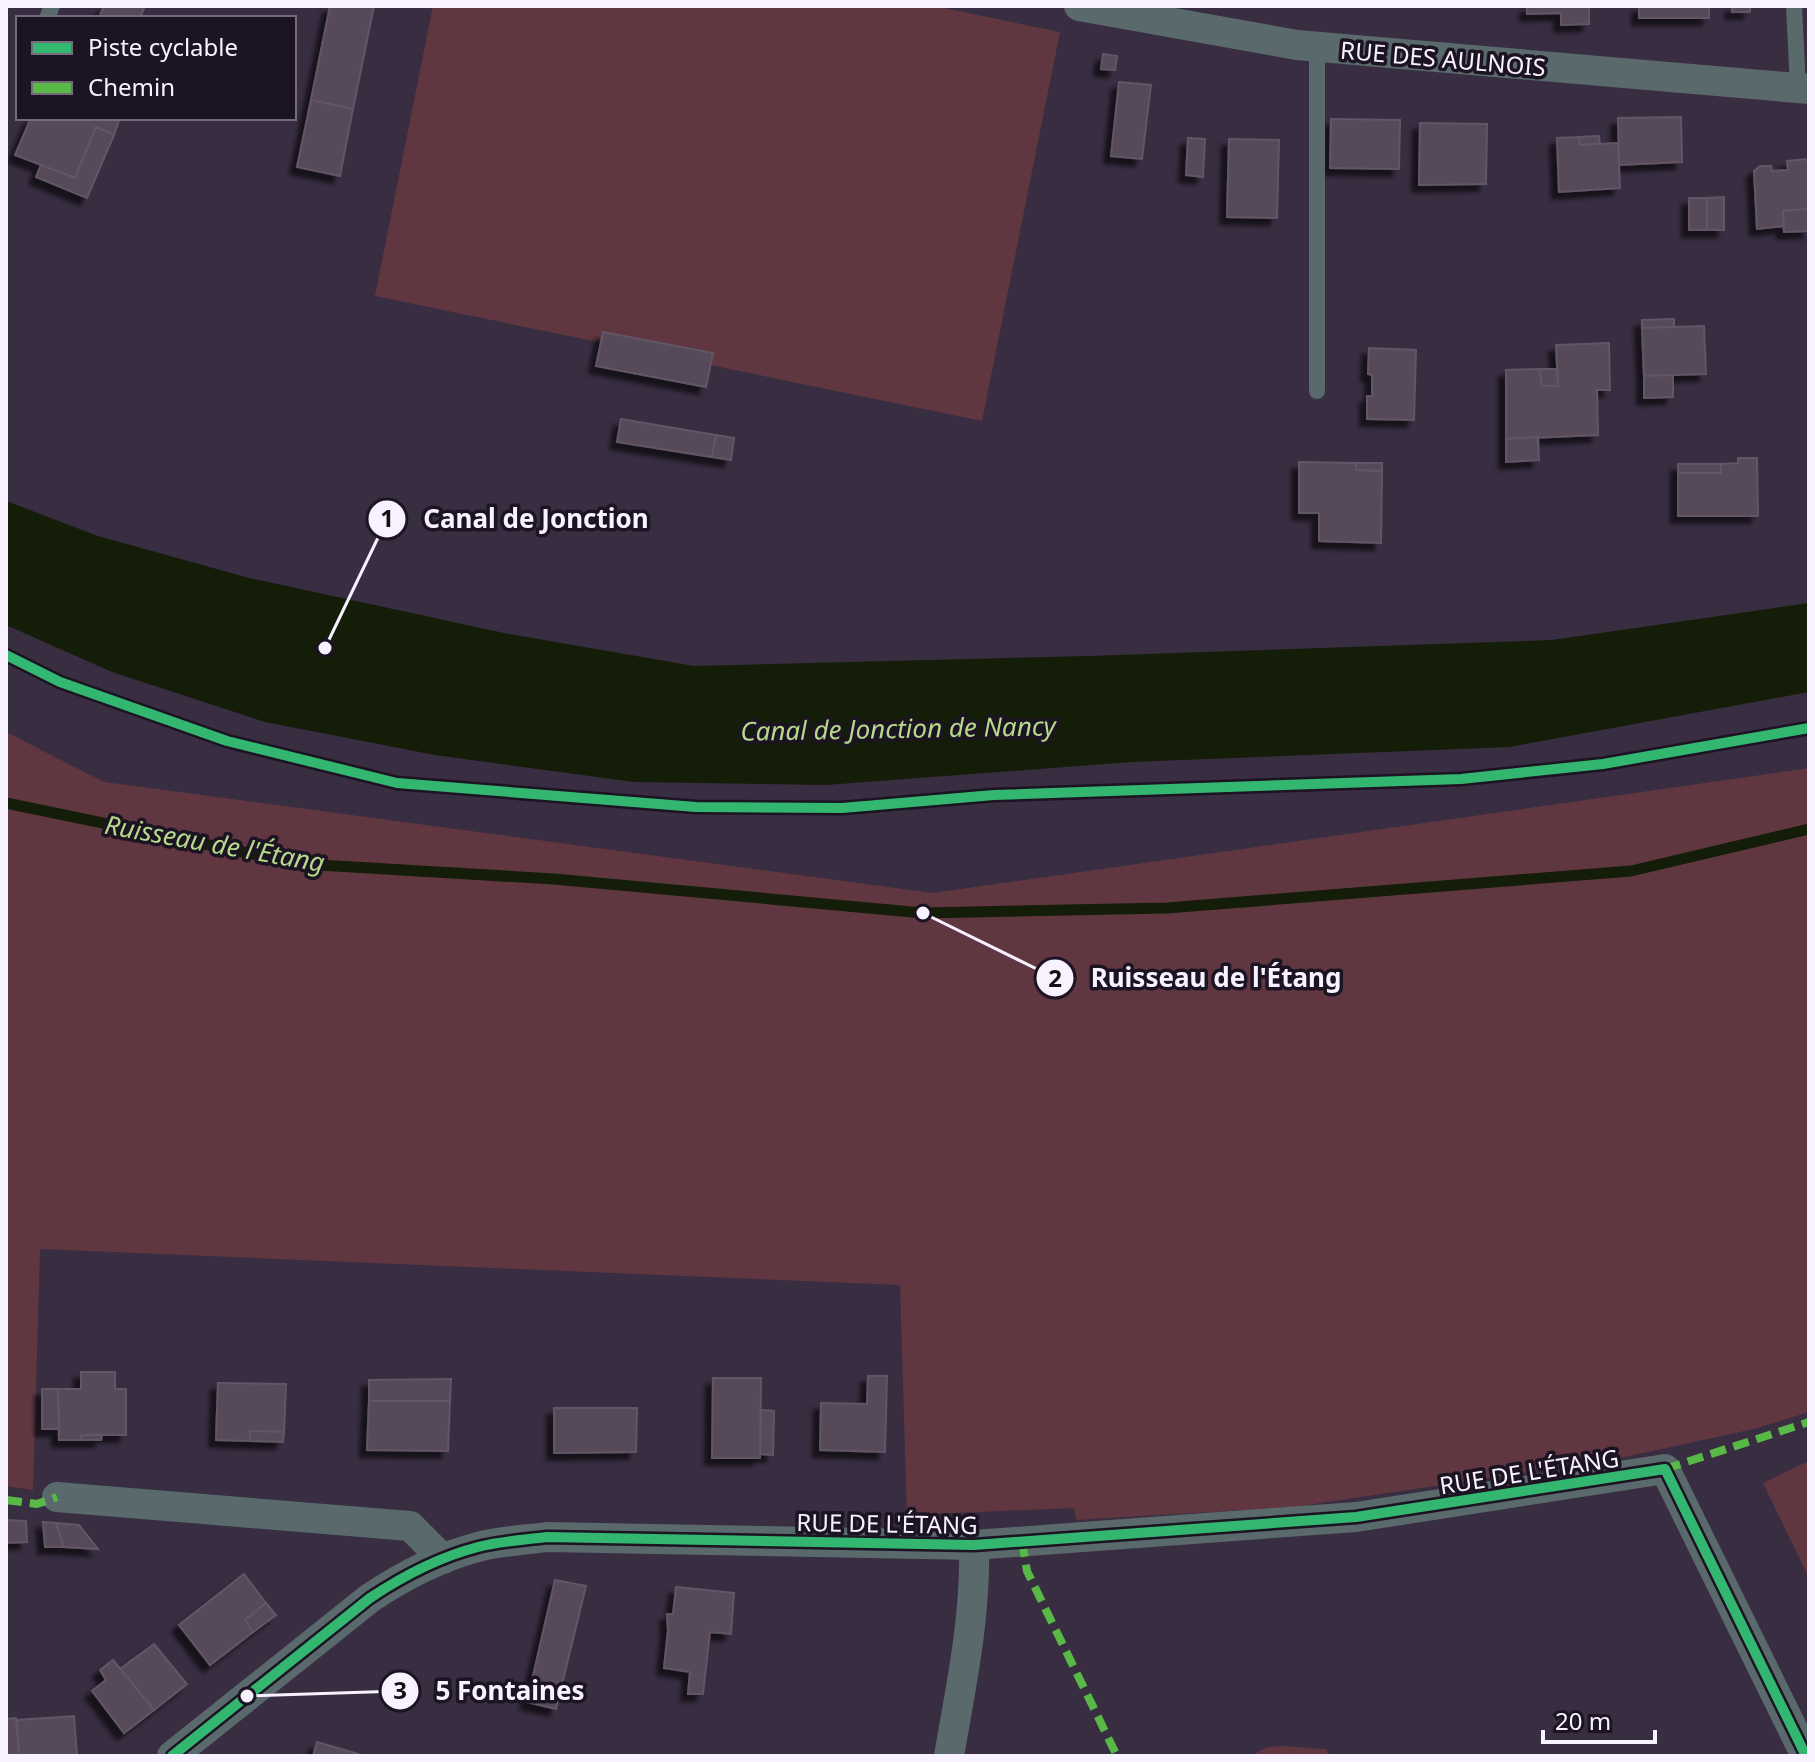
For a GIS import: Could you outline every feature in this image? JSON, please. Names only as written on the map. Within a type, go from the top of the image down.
[{"type":"street","name":"RUE DES AULNOIS","points":[[1079,6],[1317,47],[1803,88]]},
{"type":"street","name":"RUE DE L'ÉTANG","points":[[172,1756],[370,1598],[443,1559],[479,1547],[547,1537],[974,1545],[1356,1517],[1665,1469],[1801,1725]]},
{"type":"street","points":[[57,1497],[410,1526],[443,1559]]},
{"type":"street","points":[[949,1756],[972,1624],[974,1545]]},
{"type":"street","points":[[1801,1725],[1806,1756]]},
{"type":"lane","points":[[1794,6],[1803,88]]},
{"type":"lane","points":[[1317,47],[1317,391]]},
{"type":"shaded area","points":[[433,6],[934,6],[1060,32],[982,421],[375,296]]},
{"type":"shaded area","points":[[6,732],[104,782],[933,893],[1809,768],[1809,1412],[1758,1428],[1616,1459],[1294,1507],[1076,1520],[1074,1508],[907,1515],[900,1285],[40,1249],[33,1490],[6,1486]]},
{"type":"shaded area","points":[[1809,1461],[1809,1578],[1763,1483]]},
{"type":"shaded area","points":[[1268,1747],[1326,1749],[1330,1756],[1250,1756]]},
{"type":"water","name":"Canal de Jonction de Nancy","points":[[6,501],[98,536],[249,578],[504,633],[694,666],[1552,640],[1809,603],[1809,692],[1509,747],[1131,762],[826,785],[634,782],[435,755],[265,722],[112,672],[6,625]]},
{"type":"building","points":[[104,6],[145,6],[141,16],[100,16]]},
{"type":"building","points":[[330,6],[374,6],[353,109],[311,100]]},
{"type":"building","points":[[1527,6],[1589,6],[1589,24],[1561,25],[1561,13],[1527,14]]},
{"type":"building","points":[[1639,6],[1709,6],[1709,18],[1639,18]]},
{"type":"building","points":[[1732,6],[1750,6],[1750,12],[1732,12]]},
{"type":"building","points":[[1103,54],[1117,56],[1115,70],[1101,69]]},
{"type":"building","points":[[1119,82],[1151,85],[1142,159],[1111,156]]},
{"type":"building","points":[[311,100],[353,109],[340,176],[297,167]]},
{"type":"building","points":[[1681,117],[1682,162],[1619,165],[1618,118]]},
{"type":"building","points":[[1331,119],[1400,120],[1399,169],[1330,168]]},
{"type":"building","points":[[30,120],[119,120],[114,135],[96,127],[75,178],[15,155]]},
{"type":"building","points":[[1420,123],[1487,124],[1486,184],[1419,185]]},
{"type":"building","points":[[96,127],[114,135],[87,198],[36,177],[41,165],[75,178]]},
{"type":"building","points":[[1599,136],[1600,144],[1580,145],[1579,137]]},
{"type":"building","points":[[1579,137],[1580,145],[1618,143],[1620,188],[1559,192],[1557,138]]},
{"type":"building","points":[[1188,138],[1205,139],[1203,177],[1186,175]]},
{"type":"building","points":[[1229,139],[1279,140],[1277,218],[1227,217]]},
{"type":"building","points":[[1809,159],[1809,209],[1783,211],[1784,226],[1757,229],[1754,171],[1760,166],[1771,166],[1772,171],[1788,170],[1787,161]]},
{"type":"building","points":[[1724,197],[1724,230],[1707,230],[1707,198]]},
{"type":"building","points":[[1689,198],[1707,198],[1707,230],[1689,230]]},
{"type":"building","points":[[1809,209],[1809,231],[1784,232],[1783,211]]},
{"type":"building","points":[[1674,319],[1674,327],[1642,328],[1642,320]]},
{"type":"building","points":[[1704,326],[1706,374],[1644,376],[1642,328]]},
{"type":"building","points":[[603,332],[713,353],[706,387],[596,366]]},
{"type":"building","points":[[1609,343],[1610,390],[1597,390],[1598,435],[1506,439],[1506,370],[1540,369],[1542,386],[1558,386],[1556,345]]},
{"type":"building","points":[[1369,348],[1416,350],[1414,420],[1367,419],[1367,396],[1372,396],[1372,375],[1368,374]]},
{"type":"building","points":[[1540,369],[1557,369],[1558,386],[1542,386]]},
{"type":"building","points":[[1673,375],[1673,397],[1644,398],[1644,376]]},
{"type":"building","points":[[621,419],[716,435],[712,457],[617,442]]},
{"type":"building","points":[[716,435],[734,438],[731,460],[712,457]]},
{"type":"building","points":[[1538,437],[1539,460],[1506,462],[1506,439]]},
{"type":"building","points":[[1738,458],[1757,458],[1758,516],[1678,516],[1678,473],[1721,473],[1721,464],[1738,463]]},
{"type":"building","points":[[1299,462],[1356,463],[1356,470],[1382,471],[1381,543],[1319,541],[1319,513],[1299,513]]},
{"type":"building","points":[[1356,463],[1382,463],[1382,471],[1356,470]]},
{"type":"building","points":[[1678,464],[1721,464],[1721,473],[1678,473]]},
{"type":"building","points":[[81,1372],[115,1372],[115,1389],[126,1389],[126,1435],[81,1435],[81,1440],[59,1440],[58,1389],[81,1389]]},
{"type":"building","points":[[868,1376],[887,1376],[885,1452],[820,1450],[821,1403],[867,1404]]},
{"type":"building","points":[[713,1378],[761,1378],[760,1458],[712,1458]]},
{"type":"building","points":[[451,1379],[450,1401],[369,1401],[369,1380]]},
{"type":"building","points":[[218,1383],[286,1384],[284,1432],[250,1431],[250,1441],[216,1440]]},
{"type":"building","points":[[42,1389],[58,1389],[59,1429],[42,1429]]},
{"type":"building","points":[[369,1401],[450,1401],[448,1451],[367,1450]]},
{"type":"building","points":[[554,1408],[637,1408],[636,1452],[554,1453]]},
{"type":"building","points":[[761,1410],[774,1411],[773,1455],[760,1454]]},
{"type":"building","points":[[250,1431],[284,1432],[283,1442],[250,1441]]},
{"type":"building","points":[[81,1435],[102,1435],[101,1440],[81,1440]]},
{"type":"building","points":[[6,1520],[26,1521],[27,1542],[6,1543]]},
{"type":"building","points":[[43,1522],[56,1523],[64,1547],[45,1547]]},
{"type":"building","points":[[56,1523],[79,1525],[98,1549],[64,1547]]},
{"type":"building","points":[[244,1574],[266,1603],[245,1620],[253,1632],[210,1665],[179,1625]]},
{"type":"building","points":[[555,1580],[586,1586],[556,1709],[527,1702]]},
{"type":"building","points":[[676,1587],[734,1593],[731,1634],[710,1632],[703,1694],[688,1694],[690,1672],[664,1668],[667,1614],[673,1614]]},
{"type":"building","points":[[266,1603],[276,1615],[253,1632],[245,1620]]},
{"type":"building","points":[[154,1644],[187,1684],[154,1710],[120,1669]]},
{"type":"building","points":[[113,1660],[154,1710],[124,1733],[92,1691],[106,1680],[100,1670]]},
{"type":"building","points":[[74,1716],[77,1756],[19,1756],[17,1720]]},
{"type":"building","points":[[16,1718],[19,1756],[6,1756],[6,1719]]},
{"type":"building","points":[[317,1742],[365,1756],[313,1756]]},
{"type":"waterway","name":"Ruisseau de l'Étang","points":[[6,803],[302,864],[554,879],[923,913],[1167,908],[1631,871],[1809,829]]},
{"type":"marked path","points":[[1665,1469],[1809,1422]]},
{"type":"marked path","points":[[6,1500],[37,1504],[57,1497]]},
{"type":"marked path","points":[[1022,1541],[1027,1571],[1117,1756]]},
{"type":"cycle path","points":[[6,655],[60,682],[227,741],[397,783],[696,807],[842,808],[994,795],[1461,779],[1603,764],[1809,728]]},
{"type":"cycle path","points":[[172,1756],[370,1598],[435,1562],[495,1543],[547,1537],[974,1545],[1356,1517],[1665,1469],[1806,1756]]},
{"type":"place","name":"Canal de Jonction","points":[[325,648]]},
{"type":"place","name":"Ruisseau de l'Étang","points":[[923,913]]},
{"type":"place","name":"5 Fontaines","points":[[247,1696]]}]
